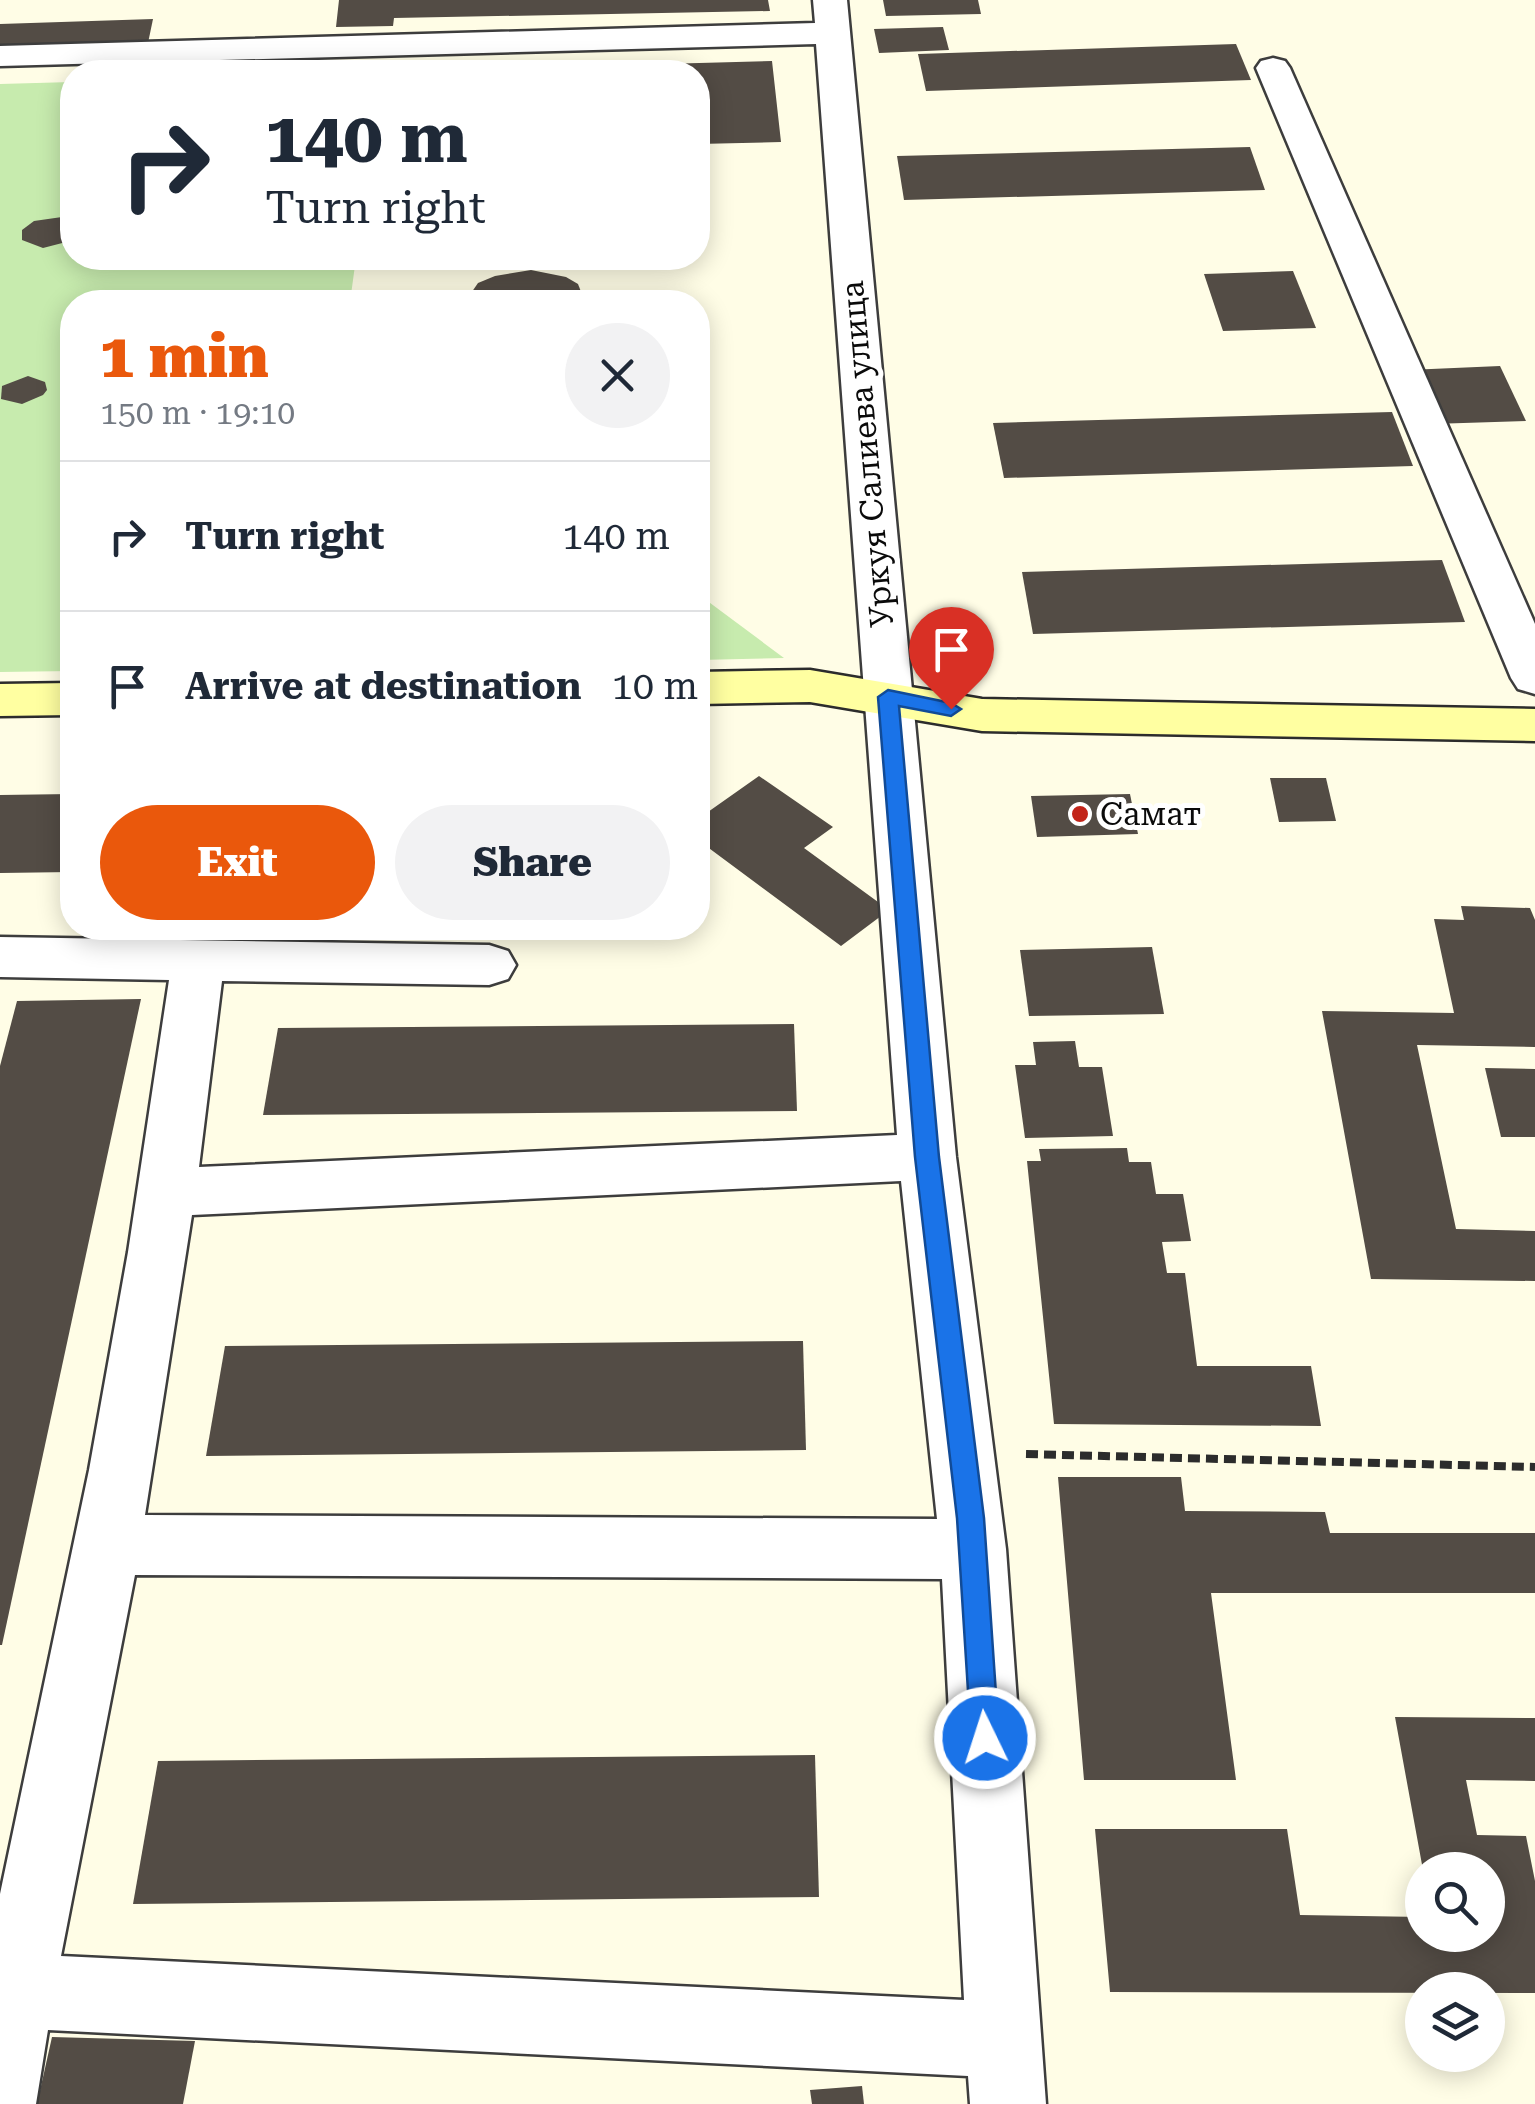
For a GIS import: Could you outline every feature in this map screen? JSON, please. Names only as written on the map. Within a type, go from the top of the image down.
[{"type":"street","points":[[0,56],[830,17]]},
{"type":"street","name":"Уркуя Салиева улица","points":[[830,17],[927,1157],[973,1549],[1006,2072]]},
{"type":"street","points":[[1272,68],[1535,678]]},
{"type":"street","points":[[710,688],[810,686],[982,715],[1535,724]]},
{"type":"street","points":[[0,700],[60,699]]},
{"type":"street","points":[[0,957],[488,965]]},
{"type":"street","points":[[0,2098],[8,1990],[108,1545],[169,1192],[198,960]]},
{"type":"street","points":[[169,1192],[927,1157]]},
{"type":"street","points":[[108,1545],[973,1549]]},
{"type":"street","points":[[8,1990],[1006,2072]]},
{"type":"path","points":[[964,1455],[1535,1467]]},
{"type":"green space","points":[[60,82],[60,270],[354,270],[352,290],[60,290],[60,671],[0,672],[0,84]]},
{"type":"green space","points":[[710,603],[784,658],[710,660]]},
{"type":"building","points":[[339,0],[768,0],[770,11],[394,18],[393,26],[336,27]]},
{"type":"building","points":[[883,0],[978,0],[981,14],[886,16]]},
{"type":"building","points":[[153,19],[148,43],[0,48],[0,24]]},
{"type":"building","points":[[943,27],[949,50],[879,53],[874,29]]},
{"type":"building","points":[[1236,44],[1251,80],[926,91],[918,54]]},
{"type":"building","points":[[772,61],[781,142],[710,144],[710,63]]},
{"type":"building","points":[[1250,147],[1265,190],[904,200],[897,156]]},
{"type":"building","points":[[60,217],[60,244],[43,248],[22,240],[22,230],[34,221]]},
{"type":"building","points":[[531,270],[566,277],[580,290],[473,290],[478,283]]},
{"type":"building","points":[[1293,271],[1316,328],[1223,331],[1204,274]]},
{"type":"building","points":[[1500,366],[1526,421],[1432,424],[1408,370]]},
{"type":"building","points":[[28,376],[45,382],[47,390],[43,395],[22,404],[1,399],[2,386]]},
{"type":"building","points":[[1392,412],[1413,466],[1004,478],[993,423]]},
{"type":"building","points":[[1442,560],[1465,622],[1033,634],[1022,572]]},
{"type":"building","points":[[759,776],[833,827],[804,848],[889,910],[841,946],[710,849],[710,811]]},
{"type":"building","points":[[1270,778],[1326,778],[1336,821],[1279,822]]},
{"type":"building","points":[[60,794],[60,872],[0,873],[0,795]]},
{"type":"building","points":[[1130,794],[1138,834],[1037,837],[1031,796]]},
{"type":"building","points":[[1461,906],[1530,908],[1535,920],[1535,1047],[1417,1045],[1456,1229],[1535,1231],[1535,1281],[1371,1279],[1322,1011],[1454,1013],[1434,919],[1464,920]]},
{"type":"building","points":[[1152,947],[1164,1014],[1029,1016],[1020,950]]},
{"type":"building","points":[[141,999],[0,1645],[0,1066],[17,1001]]},
{"type":"building","points":[[794,1024],[797,1111],[263,1115],[278,1028]]},
{"type":"building","points":[[1075,1041],[1079,1067],[1102,1067],[1113,1136],[1025,1138],[1015,1065],[1036,1065],[1033,1042]]},
{"type":"building","points":[[1485,1068],[1535,1069],[1535,1137],[1501,1137]]},
{"type":"building","points":[[1127,1148],[1129,1162],[1151,1162],[1156,1194],[1183,1194],[1191,1241],[1162,1242],[1167,1273],[1185,1273],[1197,1366],[1311,1366],[1321,1426],[1054,1424],[1027,1161],[1041,1161],[1039,1149]]},
{"type":"building","points":[[803,1341],[806,1450],[206,1456],[225,1346]]},
{"type":"building","points":[[1058,1477],[1181,1477],[1185,1511],[1325,1512],[1330,1533],[1535,1533],[1535,1593],[1211,1593],[1236,1780],[1084,1780]]},
{"type":"building","points":[[1395,1717],[1535,1718],[1535,1781],[1466,1780],[1477,1835],[1526,1836],[1535,1881],[1535,1993],[1505,1993],[1505,1972],[1405,1972],[1405,1993],[1110,1992],[1095,1829],[1287,1829],[1300,1915],[1405,1917],[1405,1952],[1505,1952],[1505,1852],[1420,1852]]},
{"type":"building","points":[[815,1755],[819,1897],[133,1904],[158,1761]]},
{"type":"building","points":[[52,2037],[195,2041],[183,2104],[37,2104]]},
{"type":"building","points":[[862,2086],[864,2104],[812,2104],[810,2090]]},
{"type":"place","name":"Самат","points":[[1080,814]]},
{"type":"route","points":[[951,709],[888,697],[927,1157],[970,1518],[985,1738]]}]
